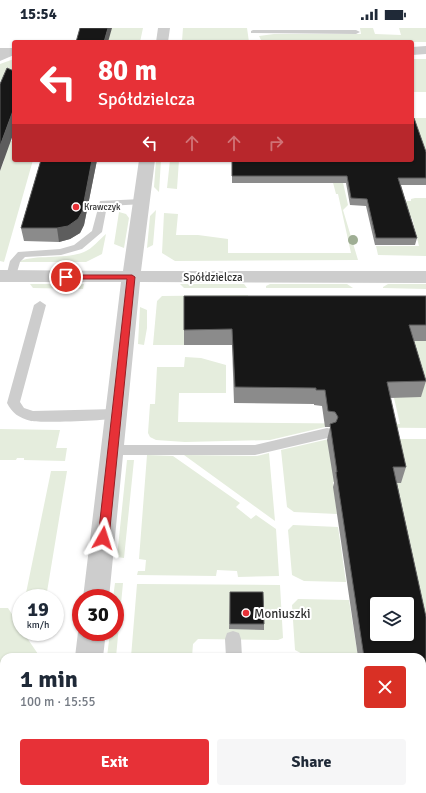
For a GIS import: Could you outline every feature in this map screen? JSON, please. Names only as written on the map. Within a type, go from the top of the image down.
[{"type":"street","points":[[162,40],[164,28]]},
{"type":"street","points":[[414,50],[426,50]]},
{"type":"street","points":[[0,52],[12,52]]},
{"type":"street","points":[[97,589],[132,277],[147,162]]},
{"type":"street","name":"Spółdzielcza","points":[[5,276],[426,277]]},
{"type":"street","points":[[89,653],[91,641]]},
{"type":"lane","points":[[253,33],[288,30],[356,32]]},
{"type":"lane","points":[[0,59],[12,53]]},
{"type":"lane","points":[[5,276],[15,261],[22,254],[61,252],[78,247],[93,236],[98,232],[103,203],[141,202]]},
{"type":"lane","points":[[40,305],[13,403],[19,411],[32,416],[117,414]]},
{"type":"lane","points":[[113,450],[255,450],[327,433]]},
{"type":"lane","points":[[233,639],[234,653]]},
{"type":"green space","points":[[92,28],[143,28],[140,40],[94,40]]},
{"type":"green space","points":[[183,28],[247,28],[249,40],[182,40]]},
{"type":"green space","points":[[360,28],[373,28],[375,34],[401,35],[399,28],[426,28],[426,42],[414,42],[414,40],[261,40],[259,36],[274,34],[361,34]]},
{"type":"green space","points":[[414,59],[426,59],[426,92],[414,92]]},
{"type":"green space","points":[[12,60],[12,72],[0,81],[0,64]]},
{"type":"green space","points":[[414,118],[426,118],[426,171],[414,126]]},
{"type":"green space","points":[[0,141],[12,141],[12,162],[32,162],[4,262],[0,261],[0,171],[4,161]]},
{"type":"green space","points":[[156,162],[161,162],[159,192],[154,187]]},
{"type":"green space","points":[[170,162],[179,162],[177,189],[167,188]]},
{"type":"green space","points":[[328,162],[338,162],[348,205],[343,210],[358,260],[175,261],[162,253],[164,213],[178,214],[176,235],[198,235],[228,239],[228,253],[351,253],[338,194],[336,194]]},
{"type":"green space","points":[[426,198],[426,256],[378,255],[376,246],[419,246],[412,218],[375,217],[379,201],[411,201],[411,199]]},
{"type":"green space","points":[[156,210],[153,245],[147,248],[150,216]]},
{"type":"green space","points":[[119,212],[126,214],[129,218],[124,248],[114,244]]},
{"type":"green space","points":[[106,234],[102,254],[86,262],[19,262],[32,258],[68,256],[84,252]]},
{"type":"green space","points":[[30,284],[84,284],[83,289],[33,288]]},
{"type":"green space","points":[[180,284],[244,284],[247,288],[184,288]]},
{"type":"green space","points":[[270,284],[347,284],[353,288],[266,288],[266,286]]},
{"type":"green space","points":[[388,284],[426,284],[426,289],[383,288]]},
{"type":"green space","points":[[248,295],[248,298],[184,345],[153,345],[157,301],[162,296]]},
{"type":"green space","points":[[140,307],[147,310],[147,328],[144,345],[138,344]]},
{"type":"green space","points":[[403,341],[426,341],[426,428],[325,427],[270,440],[185,442],[156,440],[150,437],[148,433],[150,404],[155,404],[157,367],[184,367],[185,357],[201,358],[226,365],[226,393],[179,393],[178,422],[400,424],[394,398]]},
{"type":"green space","points":[[0,429],[60,430],[56,448],[67,448],[65,461],[24,460],[24,458],[17,458],[16,460],[0,460]]},
{"type":"green space","points":[[329,439],[426,439],[426,653],[425,653],[389,483],[401,482],[333,482],[337,514],[294,512],[287,507],[281,450]]},
{"type":"green space","points":[[269,453],[275,521],[184,455],[257,456]]},
{"type":"green space","points":[[147,455],[173,456],[240,503],[236,507],[251,519],[256,515],[276,529],[279,576],[238,577],[237,571],[217,570],[216,576],[137,575],[138,571],[145,571],[146,560],[139,559]]},
{"type":"green space","points":[[127,460],[134,460],[124,558],[117,557]]},
{"type":"green space","points":[[51,471],[67,471],[47,589],[27,589]]},
{"type":"green space","points":[[293,525],[338,527],[346,582],[304,581],[292,575],[288,530]]},
{"type":"green space","points":[[115,583],[123,583],[122,589],[114,589]]},
{"type":"green space","points":[[137,584],[280,585],[283,638],[278,640],[198,639],[193,644],[192,653],[131,653]]},
{"type":"green space","points":[[298,599],[349,600],[357,653],[301,653],[295,650],[292,605]]},
{"type":"green space","points":[[0,608],[8,608],[12,614],[12,641],[29,641],[37,653],[0,653]]},
{"type":"green space","points":[[109,641],[118,641],[116,653],[107,653]]},
{"type":"building","points":[[80,28],[108,28],[105,40],[77,40]]},
{"type":"building","points":[[7,68],[12,70],[12,113],[0,146],[0,84]]},
{"type":"building","points":[[414,118],[426,152],[426,178],[398,178],[417,238],[376,238],[367,199],[351,198],[347,176],[232,176],[232,162],[414,162]]},
{"type":"building","points":[[40,162],[92,162],[82,212],[78,219],[68,226],[57,228],[21,228]]},
{"type":"building","points":[[184,296],[426,296],[426,325],[409,325],[426,381],[387,382],[406,467],[393,467],[426,617],[426,653],[363,653],[330,424],[336,422],[338,417],[335,412],[328,411],[325,390],[316,390],[316,388],[235,387],[232,329],[184,330]]},
{"type":"building","name":"Moniuszki","points":[[230,592],[263,592],[264,624],[230,624]]},
{"type":"place","name":"Krawczyk","points":[[76,207]]},
{"type":"place","name":"Moniuszki","points":[[246,613]]},
{"type":"route","points":[[66,277],[132,277],[103,538]]}]
